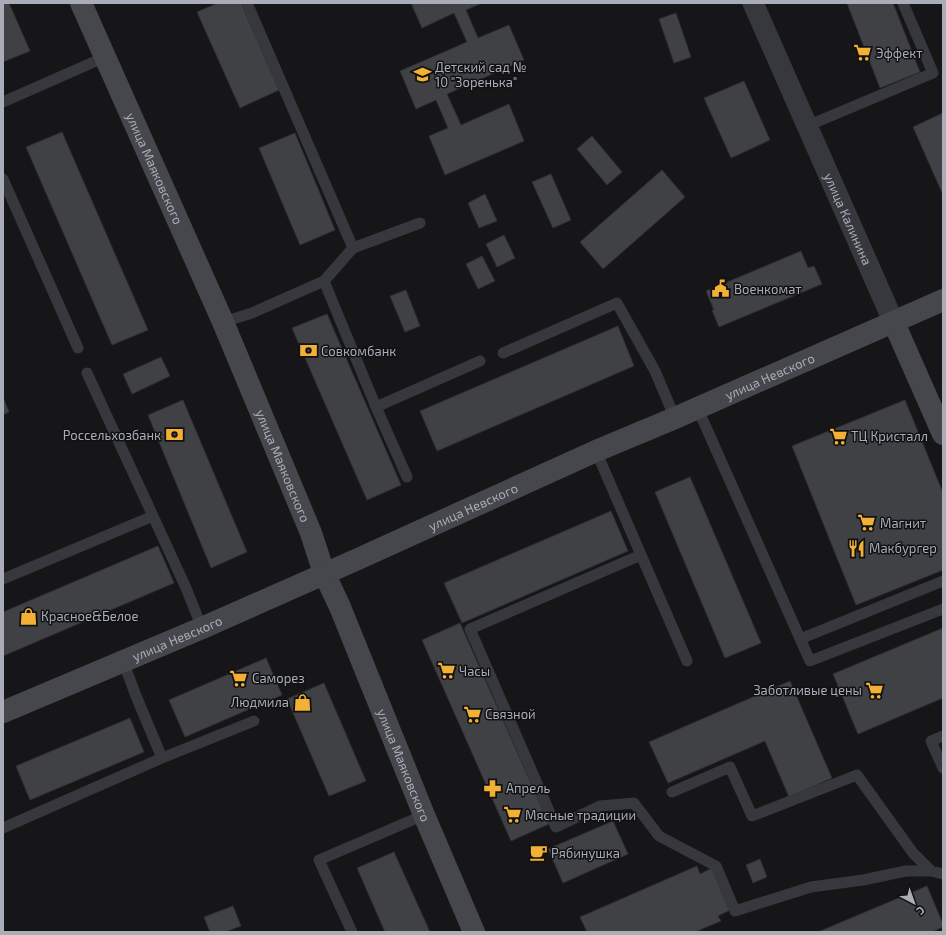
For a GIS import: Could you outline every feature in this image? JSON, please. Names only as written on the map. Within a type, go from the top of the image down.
[{"type":"street","name":"улица Маяковского","points":[[81,3],[223,322],[311,533],[324,573],[340,608],[474,932]]},
{"type":"street","name":"улица Калинина","points":[[753,3],[943,434]]},
{"type":"street","name":"улица Невского","points":[[3,712],[202,628],[596,451],[894,323],[943,300]]},
{"type":"lane","points":[[247,3],[353,248]]},
{"type":"lane","points":[[807,126],[933,73],[903,3]]},
{"type":"lane","points":[[3,102],[105,57]]},
{"type":"lane","points":[[3,179],[78,348]]},
{"type":"lane","points":[[223,322],[252,312],[324,282],[353,248],[420,223]]},
{"type":"lane","points":[[324,282],[407,477]]},
{"type":"lane","points":[[502,353],[618,303],[655,371],[675,418]]},
{"type":"lane","points":[[376,407],[480,361]]},
{"type":"lane","points":[[87,373],[186,588],[202,628]]},
{"type":"lane","points":[[697,407],[810,662],[943,609]]},
{"type":"lane","points":[[596,451],[687,661]]},
{"type":"lane","points":[[3,579],[153,516]]},
{"type":"lane","points":[[641,555],[470,630],[556,827],[600,806],[634,803],[659,836],[716,866],[734,911],[811,887],[863,880],[906,871],[931,871],[943,874]]},
{"type":"lane","points":[[800,639],[943,581]]},
{"type":"lane","points":[[123,661],[162,758]]},
{"type":"lane","points":[[3,828],[162,758],[254,721]]},
{"type":"lane","points":[[943,736],[931,741],[943,768]]},
{"type":"lane","points":[[672,792],[730,767],[752,816],[857,775],[913,853],[931,871]]},
{"type":"lane","points":[[352,932],[319,860],[424,814]]},
{"type":"building","points":[[3,3],[9,3],[30,51],[3,62]]},
{"type":"building","points":[[218,3],[241,3],[279,90],[240,108],[197,12]]},
{"type":"building","points":[[411,3],[482,3],[466,10],[478,38],[509,25],[524,60],[447,94],[461,125],[509,104],[524,141],[445,175],[429,136],[448,128],[436,100],[416,109],[400,71],[467,42],[454,13],[422,28]]},
{"type":"building","points":[[847,3],[893,3],[920,72],[880,88]]},
{"type":"building","points":[[676,13],[691,57],[674,63],[659,19]]},
{"type":"building","points":[[744,81],[770,140],[731,158],[704,98]]},
{"type":"building","points":[[943,113],[943,195],[913,127]]},
{"type":"building","points":[[62,132],[148,330],[112,345],[26,147]]},
{"type":"building","points":[[295,133],[335,230],[300,245],[259,148]]},
{"type":"building","points":[[592,136],[622,172],[607,185],[577,149]]},
{"type":"building","points":[[662,170],[685,197],[603,269],[580,242]]},
{"type":"building","points":[[551,174],[571,220],[553,228],[532,182]]},
{"type":"building","points":[[485,194],[497,221],[479,228],[468,203]]},
{"type":"building","points":[[504,235],[515,258],[497,267],[486,244]]},
{"type":"building","points":[[801,251],[808,268],[814,266],[822,284],[719,327],[706,291]]},
{"type":"building","points":[[482,256],[495,281],[478,289],[466,264]]},
{"type":"building","points":[[406,290],[420,326],[405,332],[390,296]]},
{"type":"building","points":[[327,314],[401,485],[367,500],[292,328]]},
{"type":"building","points":[[618,326],[634,366],[437,451],[420,411]]},
{"type":"building","points":[[161,357],[170,376],[132,394],[123,374]]},
{"type":"building","points":[[3,397],[9,412],[3,415]]},
{"type":"building","points":[[183,400],[247,552],[211,568],[148,415]]},
{"type":"building","points":[[905,400],[943,493],[943,570],[856,605],[792,446]]},
{"type":"building","points":[[690,477],[761,643],[725,658],[655,492]]},
{"type":"building","points":[[611,511],[628,551],[462,623],[444,583]]},
{"type":"building","points":[[158,546],[174,583],[3,656],[3,612]]},
{"type":"building","points":[[460,623],[549,824],[511,841],[422,640]]},
{"type":"building","points":[[943,628],[943,698],[858,734],[833,674]]},
{"type":"building","points":[[266,658],[282,695],[185,737],[169,700]]},
{"type":"building","points":[[790,681],[832,778],[789,797],[765,741],[668,783],[649,742]]},
{"type":"building","points":[[324,683],[366,781],[329,796],[287,699]]},
{"type":"building","points":[[130,718],[144,752],[30,800],[16,766]]},
{"type":"building","points":[[613,821],[628,854],[563,883],[548,849]]},
{"type":"building","points":[[394,852],[430,932],[385,932],[357,868]]},
{"type":"building","points":[[760,859],[767,877],[753,883],[746,865]]},
{"type":"building","points":[[697,866],[700,874],[712,868],[730,910],[718,916],[721,921],[695,932],[587,932],[580,917]]},
{"type":"building","points":[[927,886],[943,924],[943,927],[932,932],[818,932]]},
{"type":"building","points":[[233,906],[241,926],[225,932],[210,932],[204,917]]},
{"type":"place","name":"Эффект","points":[[863,53]]},
{"type":"place","name":"Детский сад № 10 \"Зоренька\"","points":[[422,74]]},
{"type":"place","name":"Военкомат","points":[[721,289]]},
{"type":"place","name":"Совкомбанк","points":[[308,351]]},
{"type":"place","name":"Россельхозбанк","points":[[174,435]]},
{"type":"place","name":"ТЦ Кристалл","points":[[838,436]]},
{"type":"place","name":"Магнит","points":[[867,523]]},
{"type":"place","name":"Макбургер","points":[[856,548]]},
{"type":"place","name":"Красное&Белое","points":[[28,616]]},
{"type":"place","name":"Часы","points":[[446,671]]},
{"type":"place","name":"Саморез","points":[[239,678]]},
{"type":"place","name":"Заботливые цены","points":[[875,690]]},
{"type":"place","name":"Людмила","points":[[302,702]]},
{"type":"place","name":"Связной","points":[[472,714]]},
{"type":"place","name":"Апрель","points":[[493,788]]},
{"type":"place","name":"Мясные традиции","points":[[512,815]]},
{"type":"place","name":"Рябинушка","points":[[538,853]]}]
